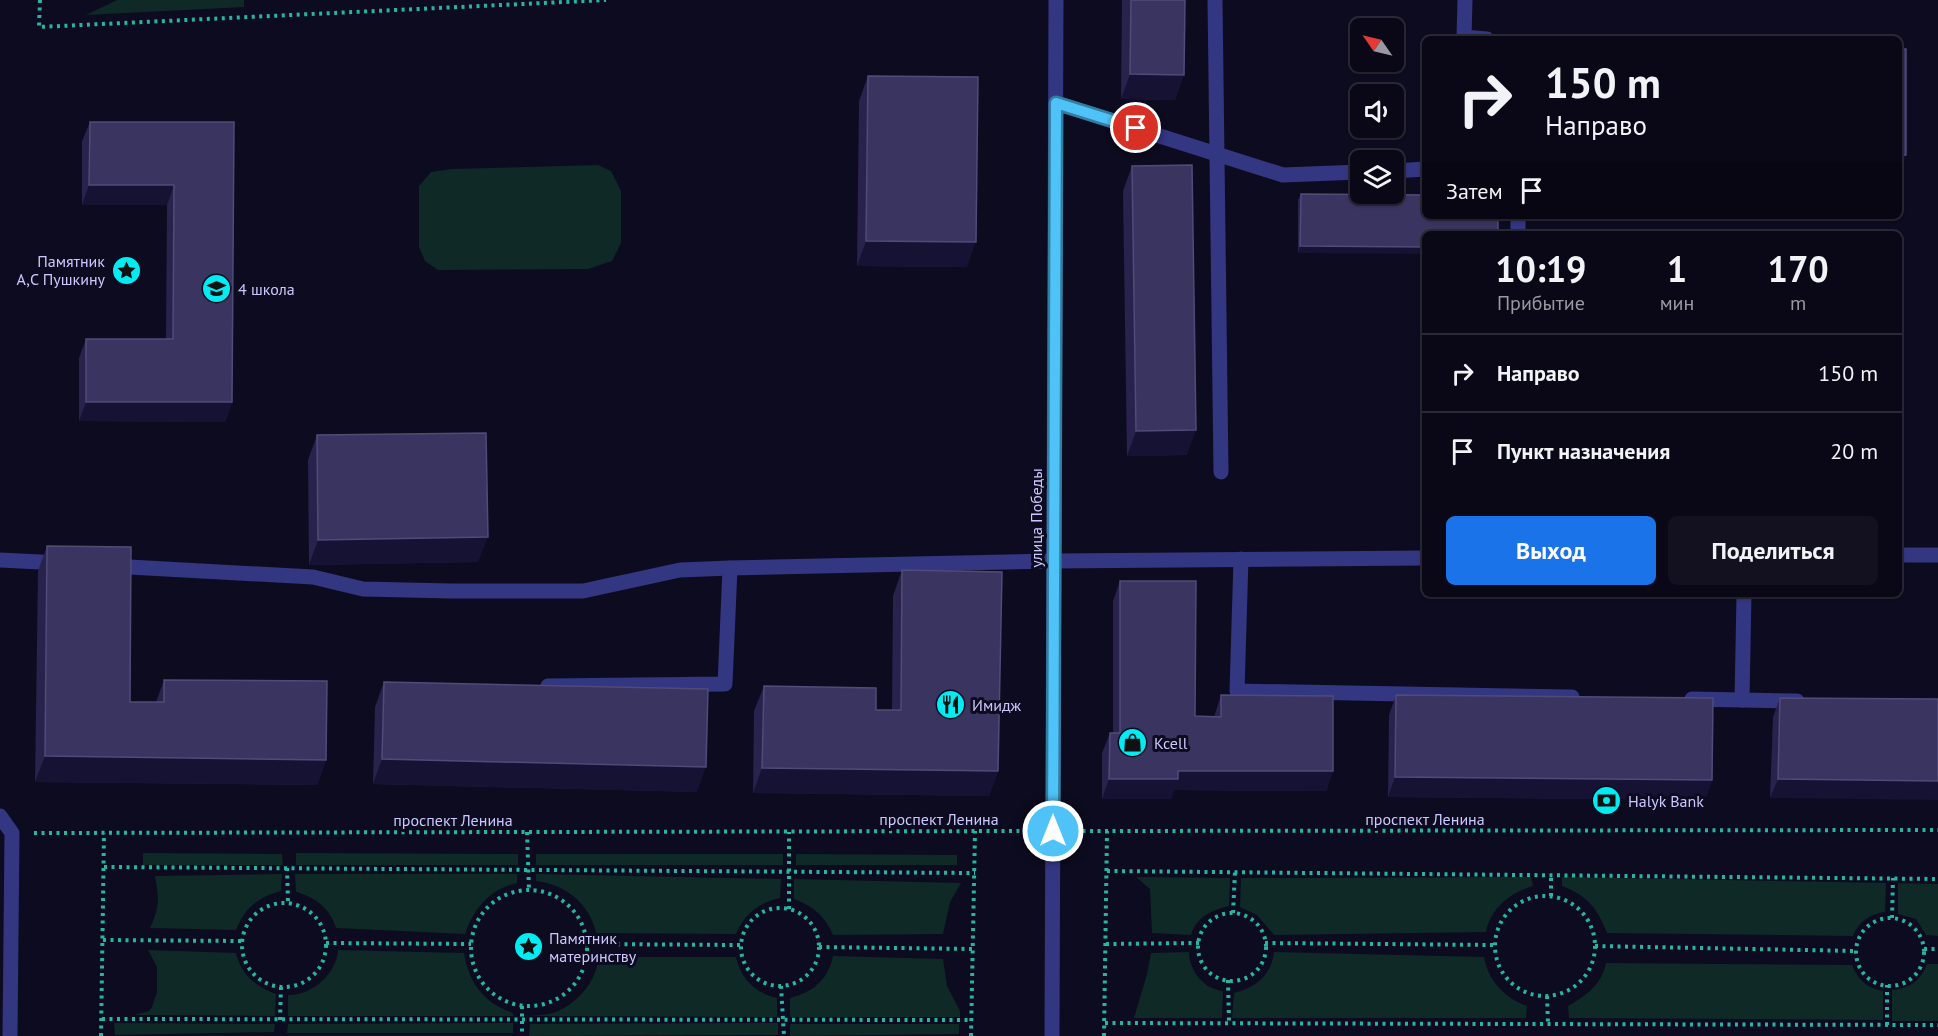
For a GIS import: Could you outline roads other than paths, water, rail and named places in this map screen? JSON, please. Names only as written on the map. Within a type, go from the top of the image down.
[{"type":"street","name":"улица Победы","points":[[1052,1036],[1056,0]]},
{"type":"street","points":[[1215,0],[1221,472]]},
{"type":"street","points":[[1464,36],[1465,0]]},
{"type":"street","points":[[1056,103],[1283,175],[1350,172]]},
{"type":"street","points":[[1404,170],[1422,169]]},
{"type":"street","points":[[1902,555],[1938,555]]},
{"type":"street","points":[[93,565],[313,577],[363,590],[583,591],[680,570],[730,568],[1054,561],[1422,558]]},
{"type":"street","points":[[0,560],[70,564]]},
{"type":"street","points":[[1241,560],[1237,691],[1589,698]]},
{"type":"street","points":[[528,687],[725,684],[730,568]]},
{"type":"street","points":[[1742,700],[1744,597]]},
{"type":"street","points":[[1671,699],[1811,701]]},
{"type":"street","points":[[0,816],[12,833],[10,1036]]},
{"type":"place","name":"Памятник А,С Пушкину","points":[[126,270]]},
{"type":"place","name":"4 школа","points":[[217,289]]},
{"type":"place","name":"Имидж","points":[[951,705]]},
{"type":"place","name":"Kcell","points":[[1133,743]]},
{"type":"place","name":"Halyk Bank","points":[[1607,801]]},
{"type":"place","name":"Памятник материнству","points":[[528,947]]}]
